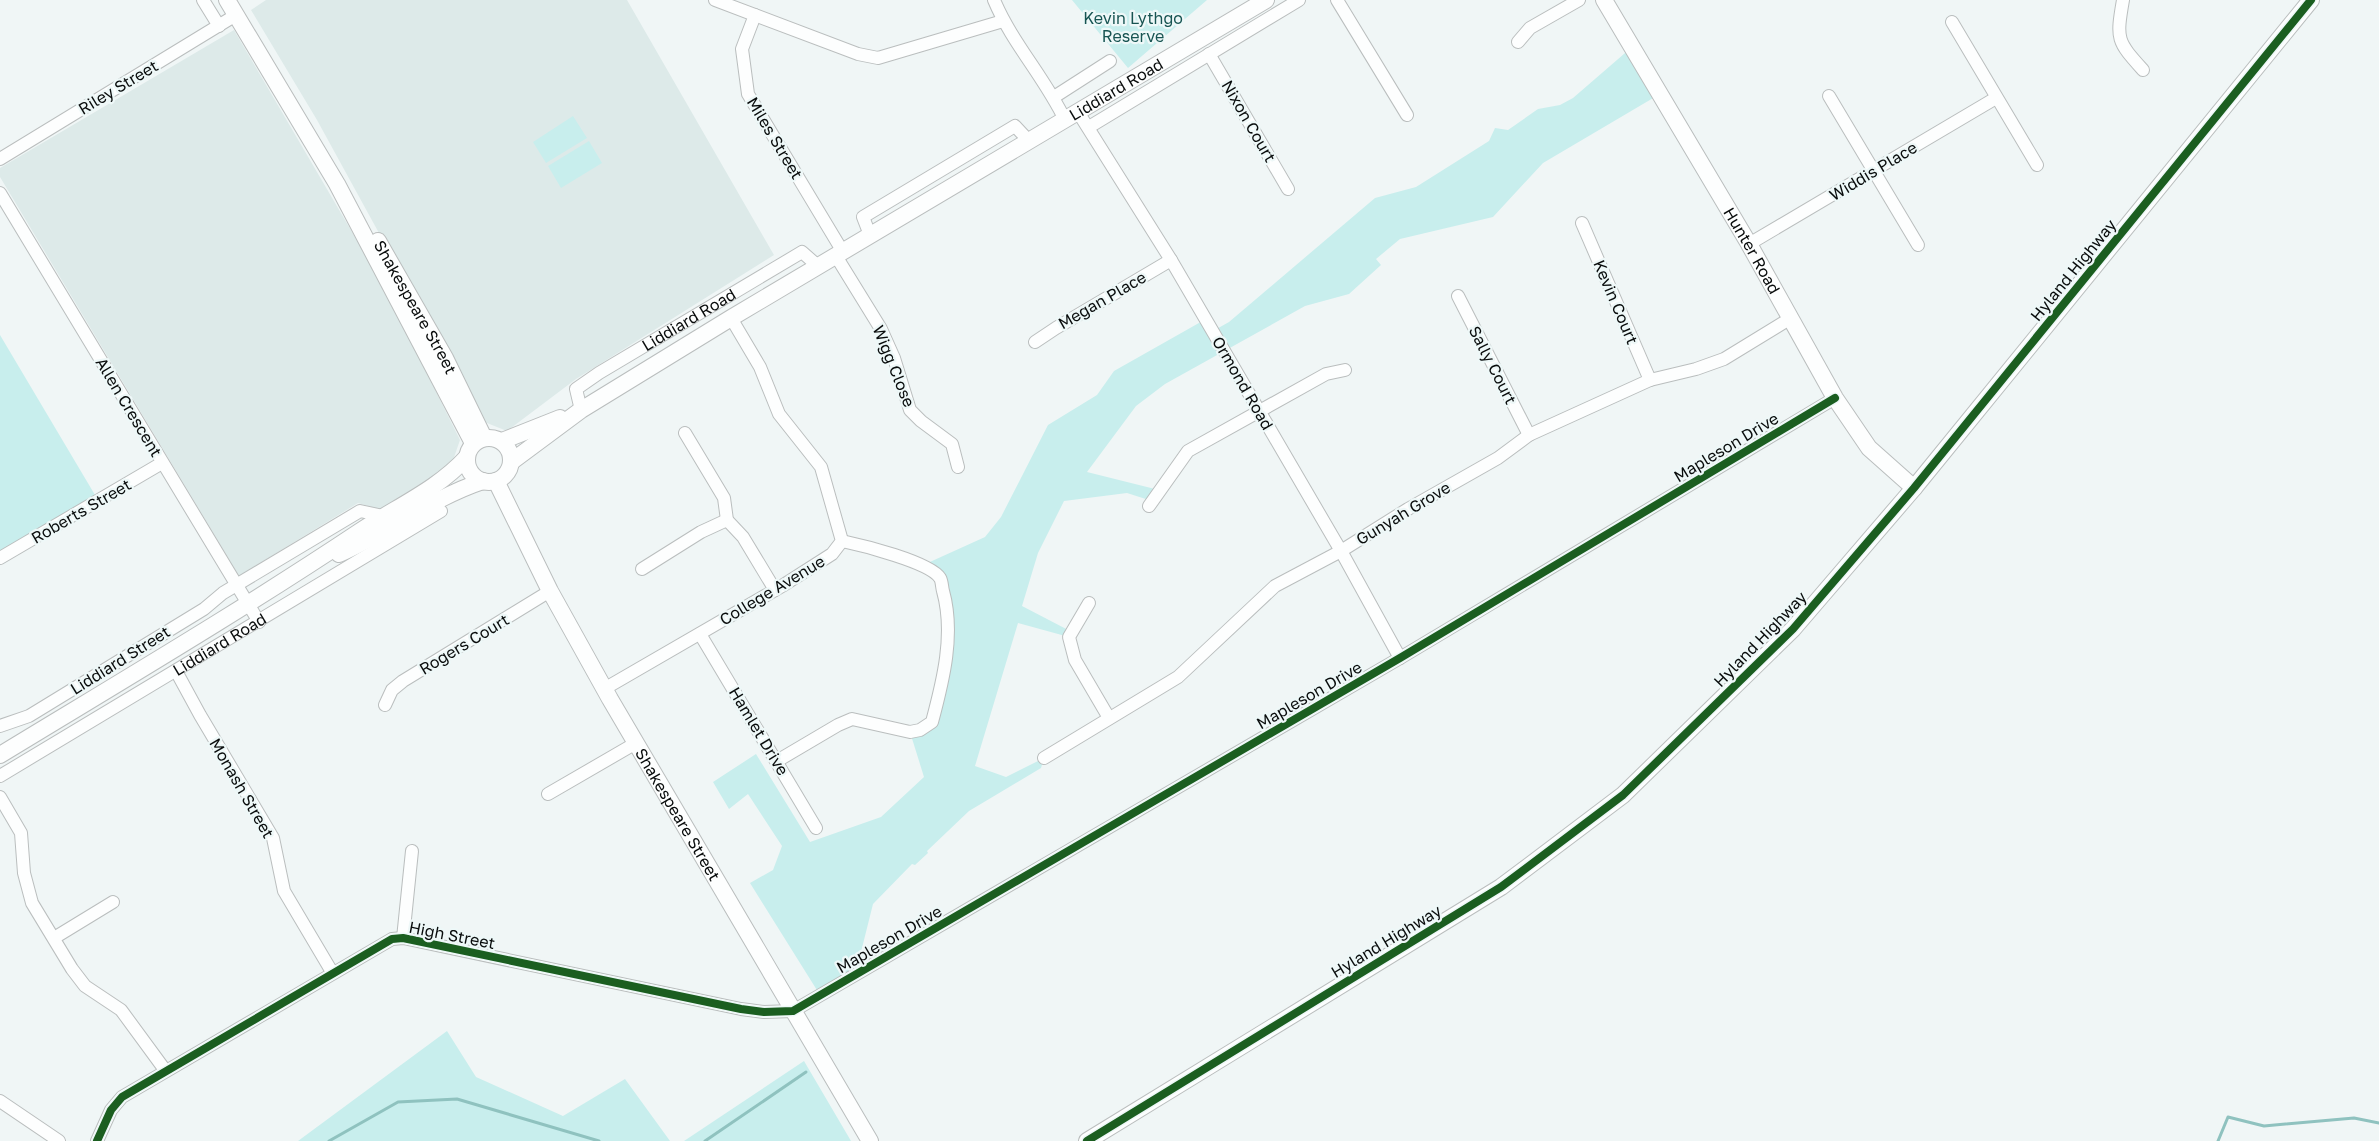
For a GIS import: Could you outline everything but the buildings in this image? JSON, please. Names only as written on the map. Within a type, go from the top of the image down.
[{"type":"street","points":[[203,0],[219,26]]},
{"type":"street","name":"Shakespeare Street","points":[[227,0],[337,184],[382,247],[403,282],[445,358],[474,446]]},
{"type":"street","points":[[715,0],[858,54],[878,58],[1003,21]]},
{"type":"street","name":"Ormond Road","points":[[994,0],[1003,21],[1054,97],[1072,116],[1089,127],[1171,260],[1341,551],[1400,658]]},
{"type":"street","name":"Liddiard Road","points":[[511,462],[581,410],[731,318],[1266,0]]},
{"type":"street","name":"Liddiard Road","points":[[1089,127],[1299,0]]},
{"type":"street","points":[[1337,0],[1407,115]]},
{"type":"street","points":[[1518,42],[1530,28],[1580,0]]},
{"type":"street","name":"Hunter Road","points":[[1604,0],[1749,244],[1835,398],[1869,448],[1914,488]]},
{"type":"street","points":[[2122,0],[2118,25],[2121,45],[2143,70]]},
{"type":"street","name":"Hyland Highway","points":[[1087,1141],[1501,887],[1623,795],[1793,629],[1914,488],[2311,0]]},
{"type":"street","name":"Riley Street","points":[[0,159],[236,15]]},
{"type":"street","name":"Miles Street","points":[[755,15],[742,49],[748,94],[840,254]]},
{"type":"street","points":[[1952,22],[2037,165]]},
{"type":"street","name":"Nixon Court","points":[[1209,54],[1288,189]]},
{"type":"street","name":"Liddiard Road","points":[[1054,97],[1110,61]]},
{"type":"street","points":[[1829,96],[1918,245]]},
{"type":"street","name":"Widdis Place","points":[[1749,244],[1996,98]]},
{"type":"street","name":"Allen Crescent","points":[[0,193],[259,622]]},
{"type":"street","name":"Kevin Court","points":[[1582,223],[1650,380]]},
{"type":"street","name":"Liddiard Road","points":[[581,410],[576,389],[620,361],[802,252],[819,267]]},
{"type":"street","name":"Wigg Close","points":[[840,254],[881,329],[894,358],[910,410],[952,444],[958,467]]},
{"type":"street","name":"Megan Place","points":[[1035,342],[1171,260]]},
{"type":"street","name":"Sally Court","points":[[1458,296],[1528,435]]},
{"type":"street","points":[[731,318],[760,367],[779,414],[821,467],[842,541],[889,553],[926,568],[940,577],[946,601],[949,636],[940,692],[932,722],[920,730],[910,732],[852,719],[777,761]]},
{"type":"street","name":"Gunyah Grove","points":[[1044,758],[1178,678],[1275,586],[1341,551],[1408,509],[1498,458],[1528,435],[1650,380],[1696,369],[1724,358],[1791,318]]},
{"type":"street","points":[[1149,506],[1188,451],[1326,374],[1345,370]]},
{"type":"street","name":"Mapleson Drive","points":[[793,1011],[1400,658],[1835,398]]},
{"type":"street","name":"Liddiard Road","points":[[502,441],[581,410]]},
{"type":"street","points":[[685,433],[724,498],[727,520],[742,537],[775,590]]},
{"type":"street","points":[[495,438],[502,441],[508,448],[511,462],[505,475],[489,481],[470,471],[474,446],[495,438]]},
{"type":"street","name":"Liddiard Road","points":[[0,755],[303,570],[383,516],[431,489],[450,475],[474,446]]},
{"type":"street","name":"Roberts Street","points":[[0,558],[162,463]]},
{"type":"street","name":"Shakespeare Street","points":[[489,481],[604,689],[870,1141]]},
{"type":"street","name":"Liddiard Road","points":[[303,570],[362,544],[453,493],[489,481]]},
{"type":"street","points":[[236,585],[360,511],[383,516]]},
{"type":"street","name":"Liddiard Road","points":[[0,776],[441,511]]},
{"type":"street","points":[[642,569],[701,532],[727,520]]},
{"type":"street","name":"College Avenue","points":[[604,689],[775,590],[832,554],[842,541]]},
{"type":"street","name":"Liddiard Street","points":[[0,726],[29,716],[204,609],[223,592],[236,585]]},
{"type":"street","name":"Rogers Court","points":[[385,705],[392,690],[404,681],[550,591]]},
{"type":"street","points":[[1089,603],[1069,637],[1075,660],[1109,718]]},
{"type":"street","name":"Hamlet Drive","points":[[700,634],[816,828]]},
{"type":"street","name":"Monash Street","points":[[176,671],[273,838],[284,891],[332,972]]},
{"type":"street","points":[[548,794],[636,743]]},
{"type":"street","points":[[0,797],[21,833],[24,873],[30,896],[54,938],[85,986],[121,1010],[165,1070]]},
{"type":"street","points":[[403,938],[412,850]]},
{"type":"street","points":[[54,938],[113,902]]},
{"type":"street","name":"High Street","points":[[97,1141],[111,1110],[122,1097],[385,942],[403,938],[741,1009],[764,1012],[793,1011]]},
{"type":"street","points":[[0,1101],[59,1141]]},
{"type":"shaded area","points":[[266,0],[627,0],[774,255],[576,379],[507,431],[482,421],[317,120],[251,10]]},
{"type":"shaded area","points":[[234,30],[383,285],[460,440],[450,469],[382,510],[358,503],[239,576],[0,177],[0,168]]},
{"type":"green space","name":"Kevin Lythgo Reserve","points":[[1072,0],[1207,0],[1128,68]]},
{"type":"green space","points":[[1632,47],[1660,94],[1543,163],[1493,217],[1400,239],[1376,259],[1381,265],[1349,294],[1305,306],[1165,384],[1136,406],[1087,472],[1159,490],[1152,501],[1127,493],[1064,501],[1038,553],[1022,606],[1072,632],[1069,637],[1018,623],[975,766],[1006,777],[1044,758],[1041,768],[969,811],[873,904],[861,952],[869,966],[820,995],[750,883],[773,870],[782,846],[748,794],[729,809],[713,782],[756,754],[810,842],[881,817],[924,777],[910,732],[925,727],[947,649],[937,578],[921,566],[985,537],[1001,517],[1048,425],[1097,395],[1114,371],[1206,319],[1213,331],[1229,322],[1375,198],[1416,187],[1489,141],[1495,128],[1508,130],[1538,109],[1560,105],[1573,98]]},
{"type":"green space","points":[[573,116],[587,138],[546,163],[533,142]]},
{"type":"green space","points":[[589,141],[602,163],[561,188],[548,166]]},
{"type":"green space","points":[[0,335],[95,495],[0,551]]},
{"type":"green space","points":[[447,1031],[476,1077],[563,1116],[625,1079],[670,1141],[298,1141]]},
{"type":"green space","points":[[804,1061],[851,1141],[684,1141]]},
{"type":"waterway","points":[[705,1141],[806,1072]]},
{"type":"waterway","points":[[329,1141],[398,1102],[457,1099],[599,1141]]},
{"type":"waterway","points":[[2218,1141],[2228,1117],[2264,1126],[2354,1118],[2379,1123]]},
{"type":"cycle path","points":[[1087,1141],[1501,887],[1623,795],[1793,629],[1914,488],[2311,0]]},
{"type":"cycle path","points":[[97,1141],[111,1110],[122,1097],[392,939],[403,938],[741,1009],[764,1012],[793,1011],[1400,658],[1835,398]]}]
